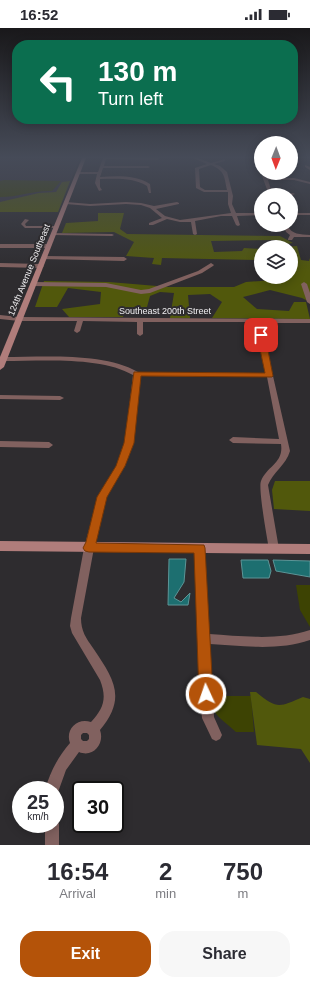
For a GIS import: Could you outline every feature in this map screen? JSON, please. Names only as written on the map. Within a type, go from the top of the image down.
[{"type":"street","name":"124th Avenue Southeast","points":[[0,367],[69,196]]},
{"type":"street","points":[[230,196],[230,204],[238,226]]},
{"type":"street","points":[[66,203],[98,205],[132,203],[153,208],[177,203]]},
{"type":"street","points":[[153,208],[159,215],[180,221],[234,214],[254,214]]},
{"type":"street","points":[[298,214],[310,214]]},
{"type":"street","points":[[151,224],[166,218]]},
{"type":"street","points":[[27,220],[23,224],[25,226],[55,231],[112,235]]},
{"type":"street","points":[[192,220],[194,234]]},
{"type":"street","points":[[288,232],[291,237],[310,236]]},
{"type":"street","points":[[0,246],[48,246]]},
{"type":"street","points":[[44,258],[124,259]]},
{"type":"street","points":[[33,284],[106,285],[141,292],[150,291],[200,272],[211,265]]},
{"type":"street","points":[[1,272],[2,266],[41,266]]},
{"type":"street","points":[[304,284],[310,302]]},
{"type":"street","name":"Southeast 200th Street","points":[[0,317],[19,319],[80,320],[310,322]]},
{"type":"street","points":[[77,331],[80,320]]},
{"type":"street","points":[[140,320],[140,334]]},
{"type":"street","points":[[258,321],[286,451],[286,456],[283,461],[266,477],[264,485],[274,549]]},
{"type":"street","points":[[3,359],[96,362],[123,366],[137,374],[269,376]]},
{"type":"street","points":[[55,781],[65,758],[77,745],[74,736],[78,730],[84,727],[93,729],[102,720],[109,706],[110,691],[107,678],[76,630],[76,618],[89,548],[92,542],[102,497],[121,466],[127,449],[137,374]]},
{"type":"street","points":[[0,398],[60,398]]},
{"type":"street","points":[[233,440],[284,442]]},
{"type":"street","points":[[0,444],[49,445]]},
{"type":"street","points":[[0,546],[310,550]]},
{"type":"street","points":[[200,548],[207,710],[208,718],[216,735]]},
{"type":"street","points":[[204,639],[286,640],[305,638],[310,635]]},
{"type":"street","points":[[52,833],[52,845]]},
{"type":"shaded area","points":[[0,196],[64,196],[58,212],[0,212]]},
{"type":"green space","points":[[25,196],[64,196],[58,212],[0,212],[0,202]]},
{"type":"green space","points":[[98,213],[124,213],[120,229],[127,234],[280,236],[287,240],[211,241],[214,252],[242,251],[244,248],[254,249],[254,260],[162,258],[161,265],[152,264],[154,258],[126,256],[134,242],[114,232],[62,233],[66,223],[98,221]]},
{"type":"green space","points":[[298,250],[301,260],[309,261],[310,258],[310,302],[302,298],[270,290],[243,297],[257,309],[289,311],[294,302],[306,302],[310,319],[212,318],[222,302],[210,294],[188,295],[190,318],[170,318],[174,293],[160,292],[150,296],[147,307],[125,308],[123,317],[69,317],[62,309],[100,304],[101,292],[68,288],[57,307],[35,307],[44,281],[109,282],[169,287],[234,287],[246,282],[254,281],[254,284],[298,284]]},
{"type":"green space","points":[[275,481],[310,481],[310,511],[274,509],[272,490]]},
{"type":"green space","points":[[296,585],[310,585],[310,627],[300,610]]},
{"type":"green space","points":[[250,692],[256,692],[269,702],[279,705],[289,703],[303,697],[310,699],[310,763],[301,749],[257,745]]},
{"type":"green space","points":[[214,696],[251,696],[254,732],[236,732],[221,719],[215,712]]},
{"type":"water","points":[[169,559],[186,559],[184,582],[174,598],[181,602],[190,593],[188,605],[168,605]]},
{"type":"water","points":[[241,560],[268,560],[271,571],[269,578],[243,578]]},
{"type":"water","points":[[273,560],[310,561],[310,577],[276,571]]},
{"type":"route","points":[[206,694],[200,548],[89,548],[92,542],[97,513],[102,497],[121,466],[126,454],[129,443],[137,374],[269,376],[261,335]]}]
